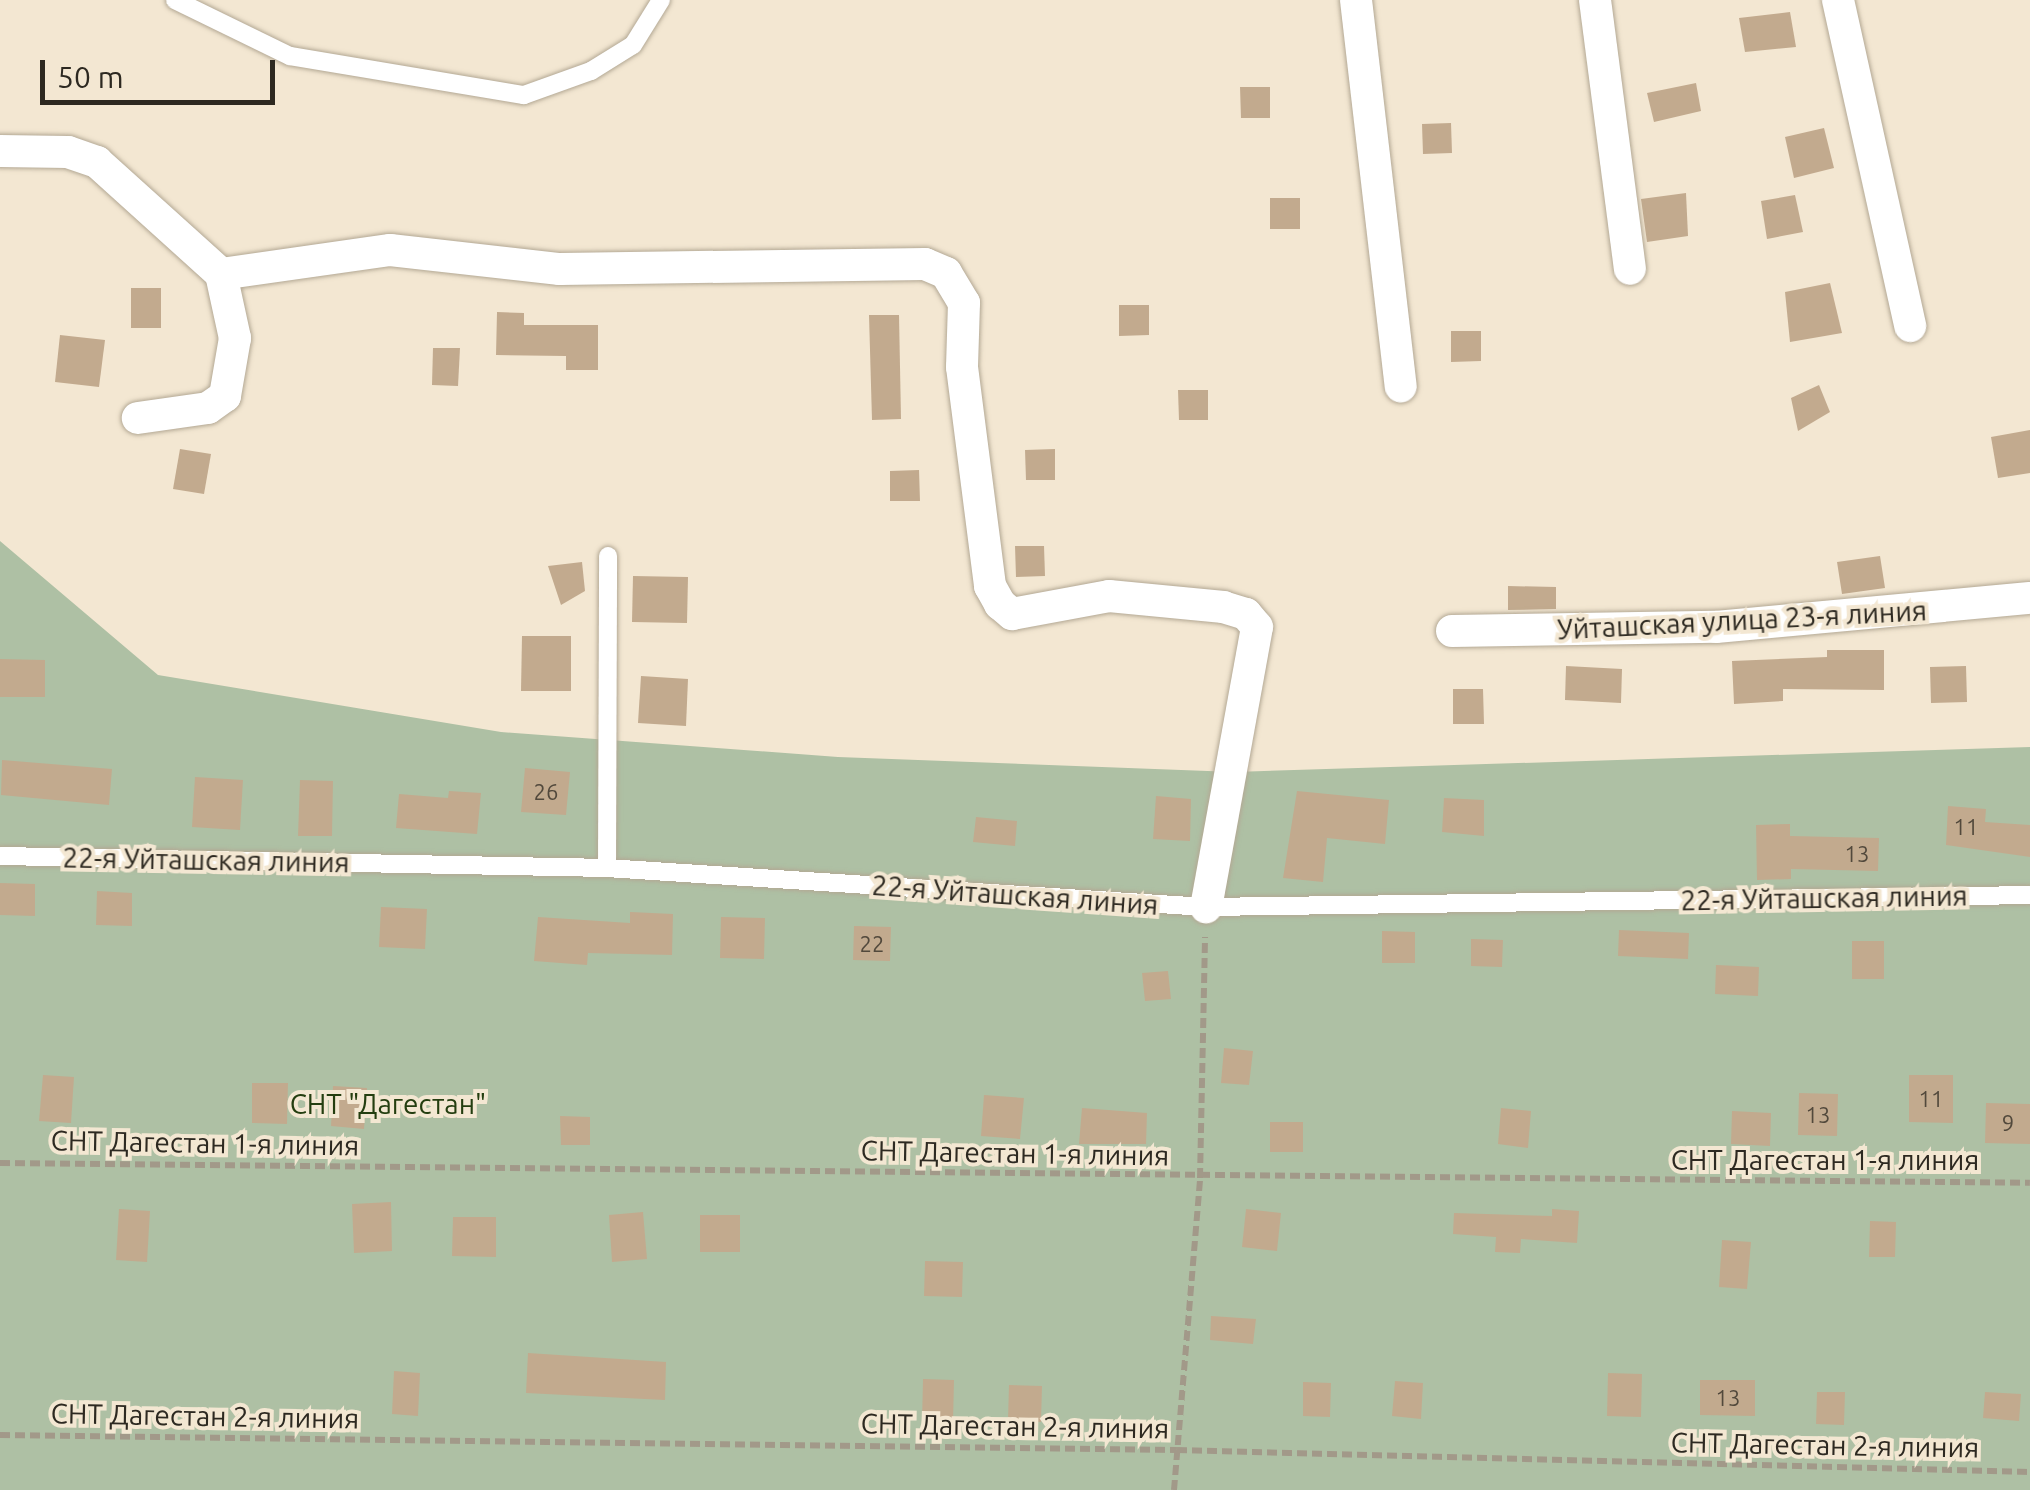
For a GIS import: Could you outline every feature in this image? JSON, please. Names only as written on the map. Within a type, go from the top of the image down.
[{"type":"street","points":[[1356,0],[1401,386]]},
{"type":"street","points":[[1595,0],[1630,269]]},
{"type":"street","points":[[1838,0],[1910,326]]},
{"type":"street","points":[[0,151],[68,152],[97,162],[221,274],[235,338],[225,396],[208,408],[138,418]]},
{"type":"street","points":[[221,274],[390,250],[560,269],[924,264],[946,273],[964,303],[962,366],[990,586],[1000,604],[1012,614],[1109,596],[1223,607],[1246,614],[1257,627],[1206,907]]},
{"type":"street","name":"Уйташская улица 23-я линия","points":[[1452,631],[1716,627],[2030,598]]},
{"type":"lane","points":[[175,0],[290,56],[524,95],[591,71],[633,45],[661,0]]},
{"type":"lane","points":[[606,868],[608,556]]},
{"type":"lane","name":"22-я Уйташская линия","points":[[0,856],[606,868],[1206,907],[2030,895]]},
{"type":"path","points":[[1174,1490],[1200,1178],[1206,907]]},
{"type":"path","name":"СНТ Дагестан 1-я линия","points":[[0,1163],[2030,1184]]},
{"type":"path","name":"СНТ Дагестан 2-я линия","points":[[0,1436],[1177,1450],[2030,1472]]},
{"type":"green space","name":"СНТ \"Дагестан\"","points":[[0,541],[158,675],[501,732],[838,757],[1234,772],[2030,747],[2030,1490],[0,1490]]},
{"type":"building","points":[[1790,12],[1796,47],[1745,52],[1739,18]]},
{"type":"building","points":[[1696,83],[1701,111],[1654,122],[1647,93]]},
{"type":"building","points":[[1240,87],[1270,87],[1270,118],[1241,118]]},
{"type":"building","points":[[1451,123],[1452,153],[1423,154],[1422,124]]},
{"type":"building","points":[[1824,128],[1834,168],[1794,178],[1785,137]]},
{"type":"building","points":[[1686,193],[1688,236],[1647,242],[1641,199]]},
{"type":"building","points":[[1795,195],[1803,232],[1767,239],[1761,201]]},
{"type":"building","points":[[1270,198],[1300,198],[1300,229],[1270,229]]},
{"type":"building","points":[[1830,283],[1842,333],[1790,342],[1785,292]]},
{"type":"building","points":[[131,288],[161,288],[161,328],[131,328]]},
{"type":"building","points":[[1119,305],[1149,305],[1149,335],[1119,336]]},
{"type":"building","points":[[497,312],[524,313],[524,325],[598,325],[598,370],[566,370],[566,356],[496,355]]},
{"type":"building","points":[[869,315],[899,315],[901,419],[872,420]]},
{"type":"building","points":[[1451,331],[1481,331],[1481,361],[1451,362]]},
{"type":"building","points":[[60,335],[105,340],[99,387],[55,382]]},
{"type":"building","points":[[433,348],[460,348],[458,386],[432,385]]},
{"type":"building","points":[[1819,385],[1830,412],[1798,431],[1791,398]]},
{"type":"building","points":[[1178,390],[1208,390],[1208,420],[1179,420]]},
{"type":"building","points":[[2030,430],[2030,473],[1998,478],[1991,437]]},
{"type":"building","points":[[180,449],[211,454],[204,494],[173,489]]},
{"type":"building","points":[[1055,449],[1055,480],[1026,480],[1025,450]]},
{"type":"building","points":[[919,470],[920,501],[890,501],[890,471]]},
{"type":"building","points":[[1015,546],[1044,546],[1045,576],[1016,577]]},
{"type":"building","points":[[1880,556],[1885,588],[1842,594],[1837,562]]},
{"type":"building","points":[[582,562],[585,591],[561,605],[548,566]]},
{"type":"building","points":[[633,576],[688,577],[687,623],[632,622]]},
{"type":"building","points":[[1508,586],[1556,587],[1556,609],[1508,610]]},
{"type":"building","points":[[522,636],[571,636],[571,691],[521,691]]},
{"type":"building","points":[[1827,650],[1884,650],[1884,690],[1783,689],[1783,701],[1734,704],[1732,661],[1827,657]]},
{"type":"building","points":[[0,659],[45,660],[45,697],[0,697]]},
{"type":"building","points":[[1566,666],[1622,669],[1621,703],[1565,700]]},
{"type":"building","points":[[1966,666],[1967,702],[1931,703],[1930,667]]},
{"type":"building","points":[[641,676],[688,679],[686,726],[638,723]]},
{"type":"building","points":[[1453,689],[1483,689],[1484,724],[1453,724]]},
{"type":"building","points":[[2,760],[112,769],[109,805],[1,795]]},
{"type":"building","points":[[525,768],[570,772],[566,815],[521,812]]},
{"type":"building","points":[[195,777],[243,780],[240,830],[192,827]]},
{"type":"building","points":[[300,780],[333,781],[332,836],[298,836]]},
{"type":"building","points":[[449,791],[481,793],[477,834],[396,828],[399,794],[448,798]]},
{"type":"building","points":[[1297,791],[1389,800],[1385,844],[1327,838],[1323,882],[1283,878]]},
{"type":"building","points":[[1156,796],[1191,799],[1190,841],[1153,839]]},
{"type":"building","points":[[1444,798],[1484,800],[1484,836],[1442,832]]},
{"type":"building","points":[[1948,806],[1986,809],[1985,822],[2030,825],[2030,857],[1946,845]]},
{"type":"building","points":[[976,817],[1017,821],[1015,846],[973,842]]},
{"type":"building","points":[[1790,824],[1790,836],[1879,838],[1878,871],[1791,869],[1791,879],[1757,880],[1756,825]]},
{"type":"building","points":[[0,883],[35,884],[35,916],[0,915]]},
{"type":"building","points":[[97,891],[132,893],[132,926],[96,925]]},
{"type":"building","points":[[381,907],[427,909],[425,949],[379,947]]},
{"type":"building","points":[[630,912],[673,914],[672,955],[588,953],[587,965],[534,961],[538,917],[630,923]]},
{"type":"building","points":[[721,917],[765,918],[764,959],[720,958]]},
{"type":"building","points":[[854,926],[891,927],[890,961],[853,960]]},
{"type":"building","points":[[1619,930],[1689,933],[1688,959],[1618,956]]},
{"type":"building","points":[[1382,931],[1415,932],[1415,963],[1382,963]]},
{"type":"building","points":[[1471,939],[1503,940],[1502,967],[1471,966]]},
{"type":"building","points":[[1852,941],[1884,941],[1884,979],[1852,979]]},
{"type":"building","points":[[1716,965],[1759,967],[1758,996],[1715,994]]},
{"type":"building","points":[[1168,971],[1171,999],[1145,1001],[1142,973]]},
{"type":"building","points":[[1224,1048],[1253,1051],[1249,1085],[1221,1083]]},
{"type":"building","points":[[43,1075],[74,1077],[71,1123],[39,1121]]},
{"type":"building","points":[[1909,1075],[1953,1075],[1953,1123],[1909,1122]]},
{"type":"building","points":[[252,1083],[288,1083],[287,1124],[252,1123]]},
{"type":"building","points":[[333,1086],[367,1088],[364,1129],[331,1126]]},
{"type":"building","points":[[1799,1093],[1838,1094],[1837,1136],[1798,1135]]},
{"type":"building","points":[[984,1095],[1024,1098],[1020,1139],[981,1136]]},
{"type":"building","points":[[1986,1103],[2030,1104],[2030,1144],[1985,1143]]},
{"type":"building","points":[[1082,1108],[1147,1113],[1146,1144],[1079,1144]]},
{"type":"building","points":[[1501,1108],[1531,1111],[1528,1148],[1498,1144]]},
{"type":"building","points":[[1732,1111],[1771,1113],[1770,1146],[1731,1144]]},
{"type":"building","points":[[560,1116],[590,1117],[590,1145],[561,1145]]},
{"type":"building","points":[[1270,1122],[1303,1122],[1303,1152],[1270,1152]]},
{"type":"building","points":[[391,1202],[392,1251],[354,1253],[352,1204]]},
{"type":"building","points":[[119,1209],[150,1211],[147,1262],[116,1260]]},
{"type":"building","points":[[1246,1209],[1281,1213],[1277,1251],[1242,1247]]},
{"type":"building","points":[[1552,1209],[1579,1211],[1577,1243],[1521,1239],[1520,1253],[1495,1252],[1496,1237],[1453,1234],[1454,1213],[1552,1216]]},
{"type":"building","points":[[643,1212],[647,1259],[612,1262],[609,1215]]},
{"type":"building","points":[[700,1215],[740,1215],[740,1252],[700,1252]]},
{"type":"building","points":[[453,1217],[496,1217],[496,1257],[452,1256]]},
{"type":"building","points":[[1870,1221],[1896,1222],[1895,1257],[1869,1257]]},
{"type":"building","points":[[1722,1240],[1751,1242],[1747,1289],[1719,1287]]},
{"type":"building","points":[[925,1261],[963,1262],[962,1297],[924,1296]]},
{"type":"building","points":[[1211,1316],[1256,1319],[1253,1344],[1210,1340]]},
{"type":"building","points":[[528,1353],[666,1362],[665,1400],[526,1393]]},
{"type":"building","points":[[394,1371],[420,1373],[418,1416],[392,1414]]},
{"type":"building","points":[[1608,1373],[1642,1374],[1641,1417],[1607,1416]]},
{"type":"building","points":[[923,1379],[954,1380],[953,1423],[922,1422]]},
{"type":"building","points":[[1700,1380],[1755,1380],[1755,1416],[1700,1415]]},
{"type":"building","points":[[1395,1381],[1423,1383],[1421,1419],[1392,1416]]},
{"type":"building","points":[[1303,1382],[1331,1383],[1330,1417],[1303,1416]]},
{"type":"building","points":[[1009,1385],[1042,1386],[1041,1422],[1008,1420]]},
{"type":"building","points":[[1817,1392],[1845,1392],[1844,1425],[1816,1424]]},
{"type":"building","points":[[1985,1392],[2021,1394],[2019,1421],[1983,1418]]}]
